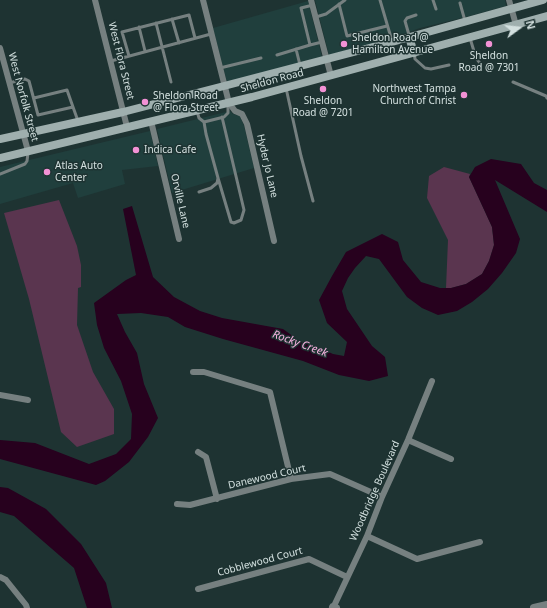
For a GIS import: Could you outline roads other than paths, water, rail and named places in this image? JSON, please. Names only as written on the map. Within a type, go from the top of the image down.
[{"type":"main road","name":"Sheldon Road","points":[[0,139],[123,112],[392,42],[543,0]]},
{"type":"main road","name":"Sheldon Road","points":[[0,158],[286,88],[547,16]]},
{"type":"main road","points":[[409,37],[414,53]]},
{"type":"street","name":"West Flora Street","points":[[95,0],[127,127]]},
{"type":"street","points":[[203,0],[229,102]]},
{"type":"street","points":[[509,0],[516,24]]},
{"type":"street","points":[[312,2],[331,76]]},
{"type":"street","name":"West Norfolk Street","points":[[0,48],[22,134],[28,151]]},
{"type":"street","name":"Hyder Jo Lane","points":[[229,102],[235,111],[242,114],[248,124],[274,241]]},
{"type":"street","name":"Orville Lane","points":[[151,121],[179,239]]},
{"type":"street","points":[[193,372],[204,372],[270,392],[291,479]]},
{"type":"street","name":"Woodbridge Boulevard","points":[[334,608],[367,536],[382,497],[408,440],[432,381]]},
{"type":"street","points":[[0,395],[28,400]]},
{"type":"street","points":[[408,440],[451,459]]},
{"type":"street","points":[[198,452],[206,457],[217,499]]},
{"type":"street","name":"Danewood Court","points":[[176,504],[190,505],[291,479],[330,474],[382,497]]},
{"type":"street","points":[[367,536],[417,558],[480,542]]},
{"type":"street","name":"Cobblewood Court","points":[[198,589],[309,559],[347,577]]},
{"type":"street","points":[[0,577],[6,580],[27,608]]},
{"type":"street","points":[[534,608],[547,605]]},
{"type":"lane","points":[[316,17],[326,14],[345,0]]},
{"type":"lane","points":[[380,0],[392,42]]},
{"type":"lane","points":[[433,0],[436,9]]},
{"type":"lane","points":[[310,46],[301,8],[312,2]]},
{"type":"lane","points":[[460,3],[465,21]]},
{"type":"lane","points":[[339,4],[347,36],[387,26]]},
{"type":"lane","points":[[129,56],[122,32],[189,14],[195,38]]},
{"type":"lane","points":[[409,37],[405,21],[407,18],[416,14]]},
{"type":"lane","points":[[172,19],[178,43]]},
{"type":"lane","points":[[156,23],[171,82]]},
{"type":"lane","points":[[139,28],[145,51]]},
{"type":"lane","points":[[110,61],[211,34]]},
{"type":"lane","points":[[470,38],[476,58],[480,63]]},
{"type":"lane","points":[[277,55],[322,42]]},
{"type":"lane","points":[[296,49],[300,66]]},
{"type":"lane","points":[[414,53],[415,59],[424,68],[431,69],[449,65]]},
{"type":"lane","points":[[220,68],[261,58]]},
{"type":"lane","points":[[9,82],[27,79],[29,81],[38,115],[73,107]]},
{"type":"lane","points":[[512,82],[546,96],[547,98]]},
{"type":"lane","points":[[286,88],[301,156],[313,201]]},
{"type":"lane","points":[[34,98],[67,90],[78,122]]},
{"type":"lane","points":[[204,122],[222,117],[228,113],[229,102]]},
{"type":"lane","points":[[197,110],[199,118],[204,122],[231,222],[234,223],[241,220],[244,210],[222,117]]},
{"type":"lane","points":[[0,174],[25,164],[27,161],[28,151]]},
{"type":"lane","points":[[199,192],[212,188],[217,183],[218,178]]},
{"type":"water","name":"Rocky Creek","points":[[491,159],[521,164],[534,183],[547,190],[547,212],[495,180],[520,239],[516,253],[502,273],[488,289],[472,302],[457,311],[438,315],[422,308],[407,297],[379,259],[366,256],[348,278],[342,291],[347,309],[372,346],[385,357],[388,376],[369,381],[339,375],[303,361],[185,327],[168,317],[141,313],[117,314],[137,353],[144,384],[158,418],[148,437],[129,462],[105,481],[96,485],[0,459],[0,440],[35,443],[89,464],[116,454],[131,439],[132,414],[121,381],[104,348],[97,325],[94,303],[126,280],[136,275],[123,209],[132,206],[153,277],[174,297],[200,311],[222,318],[283,329],[301,342],[333,354],[344,356],[347,342],[327,323],[319,300],[346,252],[382,234],[398,242],[403,260],[421,282],[440,288],[451,288],[466,284],[482,274],[489,261],[494,245],[492,227],[469,177],[475,167]]},
{"type":"water","points":[[0,487],[8,488],[46,509],[81,544],[106,583],[112,608],[87,608],[74,568],[14,516],[0,512]]},
{"type":"place","name":"Sheldon Road @ Hamilton Avenue","points":[[344,44]]},
{"type":"place","name":"Sheldon Road @ 7301","points":[[489,44]]},
{"type":"place","name":"Sheldon Road @ 7201","points":[[323,89]]},
{"type":"place","name":"Northwest Tampa Church of Christ","points":[[464,95]]},
{"type":"place","name":"Sheldon Road @ Flora Street","points":[[145,102]]},
{"type":"place","name":"Indica Cafe","points":[[136,150]]},
{"type":"place","name":"Atlas Auto Center","points":[[47,172]]}]
